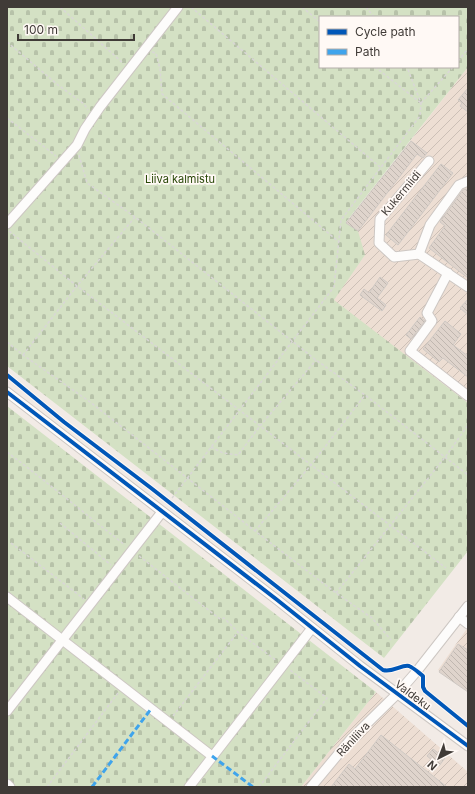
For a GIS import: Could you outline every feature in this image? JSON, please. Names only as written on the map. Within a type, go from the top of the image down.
[{"type":"street","points":[[7,224],[77,145],[92,118],[178,7]]},
{"type":"street","name":"Kukermiidi","points":[[419,254],[394,257],[378,243],[380,219],[429,161]]},
{"type":"street","points":[[468,181],[459,185],[430,225],[419,254],[468,287]]},
{"type":"street","points":[[448,273],[427,314],[432,321],[410,351],[468,396]]},
{"type":"street","name":"Valdeku","points":[[9,397],[276,599],[397,694],[468,746]]},
{"type":"street","points":[[7,711],[162,512]]},
{"type":"street","points":[[7,597],[212,756]]},
{"type":"street","name":"Räniliiva","points":[[311,787],[350,740],[397,694],[417,671],[468,606]]},
{"type":"street","points":[[459,616],[468,624]]},
{"type":"street","points":[[189,787],[282,664],[312,628]]},
{"type":"street","points":[[7,784],[10,787]]},
{"type":"path","points":[[60,7],[130,69]]},
{"type":"path","points":[[191,7],[381,168]]},
{"type":"path","points":[[302,7],[319,21]]},
{"type":"path","points":[[366,7],[373,16]]},
{"type":"path","points":[[7,42],[58,85],[84,104],[92,118]]},
{"type":"path","points":[[145,49],[156,53],[160,69],[162,94],[339,242]]},
{"type":"path","points":[[459,60],[468,49]]},
{"type":"path","points":[[376,68],[421,103]]},
{"type":"path","points":[[169,502],[334,287],[341,220],[420,116],[421,103],[407,68]]},
{"type":"path","points":[[421,103],[452,68]]},
{"type":"path","points":[[7,118],[62,162]]},
{"type":"path","points":[[77,145],[87,183],[135,217],[316,360],[446,456],[468,475]]},
{"type":"path","points":[[23,355],[77,286],[135,217]]},
{"type":"path","points":[[7,230],[77,286],[446,568]]},
{"type":"path","points":[[7,342],[90,402],[255,531],[336,593],[372,618],[391,640]]},
{"type":"path","points":[[211,447],[222,453],[238,455],[260,426],[316,360]]},
{"type":"path","points":[[255,531],[311,465],[365,395]]},
{"type":"path","points":[[336,593],[446,456],[468,425]]},
{"type":"path","points":[[7,452],[54,487],[77,507],[220,619],[224,618],[238,632],[327,698],[259,787]]},
{"type":"path","points":[[165,498],[175,506]]},
{"type":"path","points":[[60,523],[117,570]]},
{"type":"path","points":[[11,543],[90,604]]},
{"type":"path","points":[[168,722],[238,632]]},
{"type":"path","points":[[47,787],[123,687]]},
{"type":"shaded area","points":[[468,67],[468,403],[333,300],[365,255],[346,223]]},
{"type":"shaded area","points":[[468,627],[468,687],[438,670]]},
{"type":"shaded area","points":[[376,692],[468,772],[468,787],[301,787]]},
{"type":"green space","name":"Liiva kalmistu","points":[[7,7],[468,7],[468,67],[346,222],[358,231],[365,255],[334,300],[468,403],[468,551],[384,658],[7,366]]},
{"type":"green space","points":[[7,406],[376,692],[301,787],[7,787]]},
{"type":"building","points":[[468,88],[468,112],[460,106],[462,103],[458,100]]},
{"type":"building","points":[[411,141],[427,153],[423,158],[417,154],[358,231],[346,223]]},
{"type":"building","points":[[441,164],[453,173],[398,245],[386,235]]},
{"type":"building","points":[[463,190],[468,190],[468,278],[429,248],[445,226],[440,222]]},
{"type":"building","points":[[380,277],[388,283],[377,298],[386,305],[382,311],[360,295],[364,289],[369,293]]},
{"type":"building","points":[[468,299],[468,315],[460,308]]},
{"type":"building","points":[[420,317],[425,321],[411,339],[406,335]]},
{"type":"building","points":[[445,321],[461,334],[453,345],[468,356],[468,377],[443,358],[439,362],[423,349]]},
{"type":"building","points":[[458,644],[468,650],[468,692],[439,672]]},
{"type":"building","points":[[381,735],[447,787],[331,787],[349,764],[355,769]]},
{"type":"building","points":[[433,749],[445,758],[439,766],[427,756]]},
{"type":"marked path","points":[[92,787],[151,709]]},
{"type":"marked path","points":[[212,756],[253,787]]},
{"type":"cycle path","points":[[7,375],[64,422],[151,488],[383,670],[387,671],[403,666],[409,666],[415,669],[423,676],[423,687],[425,691],[468,726]]},
{"type":"cycle path","points":[[7,392],[276,599],[360,666],[468,746]]}]
